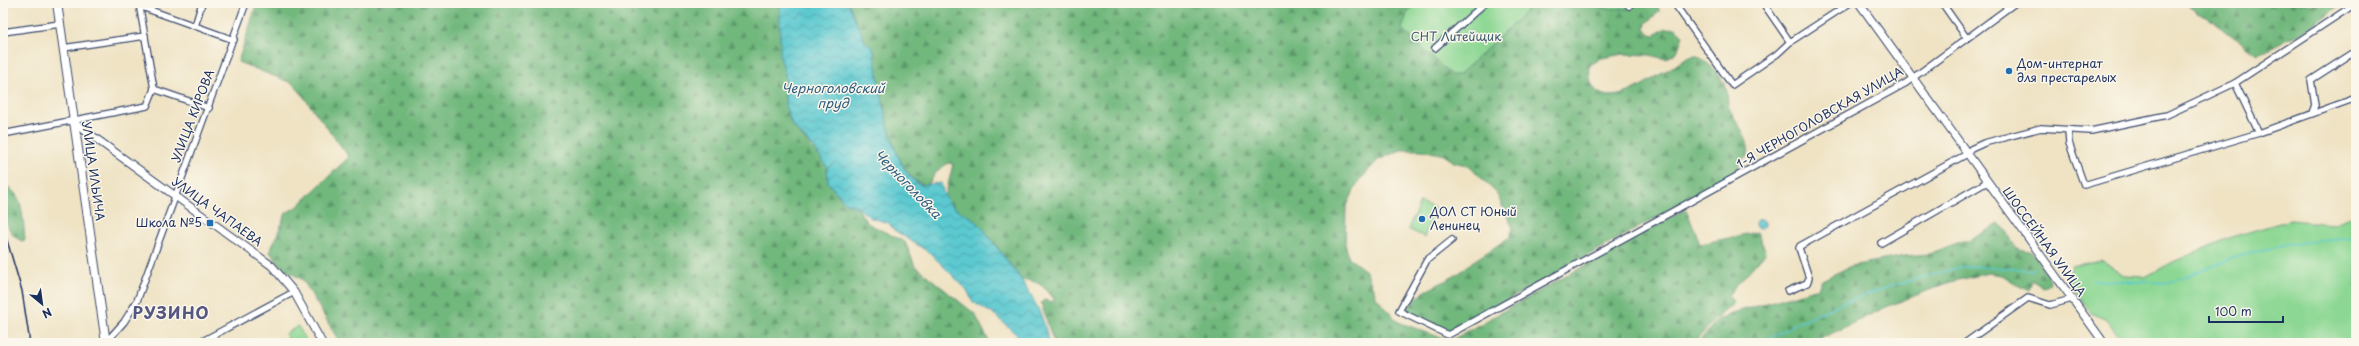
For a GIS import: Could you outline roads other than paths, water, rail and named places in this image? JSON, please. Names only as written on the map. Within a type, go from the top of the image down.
[{"type":"main road","name":"УЛИЦА ИЛЬИЧА","points":[[57,3],[105,343]]},
{"type":"street","points":[[195,26],[202,3]]},
{"type":"street","name":"УЛИЦА КИРОВА","points":[[105,343],[124,322],[137,301],[175,195],[234,40],[246,3]]},
{"type":"street","points":[[1436,48],[1485,3]]},
{"type":"street","points":[[1674,3],[1732,85],[1777,54],[1790,42],[1850,3]]},
{"type":"street","points":[[1763,3],[1790,42]]},
{"type":"street","name":"ШОССЕЙНАЯ УЛИЦА","points":[[1859,3],[2104,343]]},
{"type":"street","points":[[1942,3],[1966,37]]},
{"type":"street","name":"1-Я ЧЕРНОГОЛОВСКАЯ УЛИЦА","points":[[1452,240],[1427,260],[1399,311],[1448,336],[1766,162],[1914,78],[2006,6],[2015,3]]},
{"type":"street","points":[[139,4],[234,40]]},
{"type":"street","points":[[3,134],[73,122],[147,106],[154,89],[139,4]]},
{"type":"street","points":[[1788,291],[1807,283],[1809,278],[1799,248],[1800,246],[1967,154],[1971,149],[1984,143],[2042,128],[2091,131],[2167,115],[2235,83],[2348,8],[2355,4],[2356,7]]},
{"type":"street","points":[[3,32],[60,24]]},
{"type":"street","points":[[63,48],[145,36]]},
{"type":"street","points":[[2312,113],[2316,105],[2311,80],[2356,51]]},
{"type":"street","points":[[2235,83],[2259,133]]},
{"type":"street","points":[[154,89],[209,108]]},
{"type":"street","points":[[2068,130],[2070,143],[2084,185],[2259,133],[2356,98]]},
{"type":"street","name":"УЛИЦА ЧАПАЕВА","points":[[73,122],[272,266],[294,292],[322,343]]},
{"type":"street","points":[[1766,162],[1769,169]]},
{"type":"street","points":[[1882,243],[1987,182]]},
{"type":"street","points":[[199,343],[294,292]]},
{"type":"street","points":[[1965,343],[2028,298],[2050,305],[2072,299]]},
{"type":"water","name":"Черноголовский пруд","points":[[780,3],[848,3],[865,42],[873,48],[887,123],[893,143],[901,161],[910,176],[921,185],[941,183],[947,200],[951,205],[978,223],[984,229],[1016,272],[1030,294],[1046,329],[1049,343],[1026,343],[995,315],[973,302],[967,290],[930,253],[894,230],[889,223],[871,218],[857,207],[844,202],[828,182],[827,167],[814,148],[792,125],[785,105],[786,80],[780,55]]},
{"type":"water","points":[[1760,219],[1765,224],[1760,229],[1755,224]]},
{"type":"waterway","points":[[2091,280],[2169,283],[2244,254],[2295,243],[2356,238]]},
{"type":"waterway","points":[[1762,343],[1798,322],[1845,302],[1894,285],[1964,266],[2034,270]]},
{"type":"railway","points":[[3,227],[22,291],[30,343]]},
{"type":"place","name":"Дом-интернат для престарелых","points":[[2009,71]]},
{"type":"place","name":"ДОЛ СТ Юный Ленинец","points":[[1422,219]]},
{"type":"place","name":"Школа №5","points":[[210,223]]},
{"type":"district","name":"РУЗИНО","points":[[171,313]]},
{"type":"park label","name":"СНТ Литейщик","points":[[1456,37]]},
{"type":"water label","name":"Черноголовка","points":[[908,184]]}]
